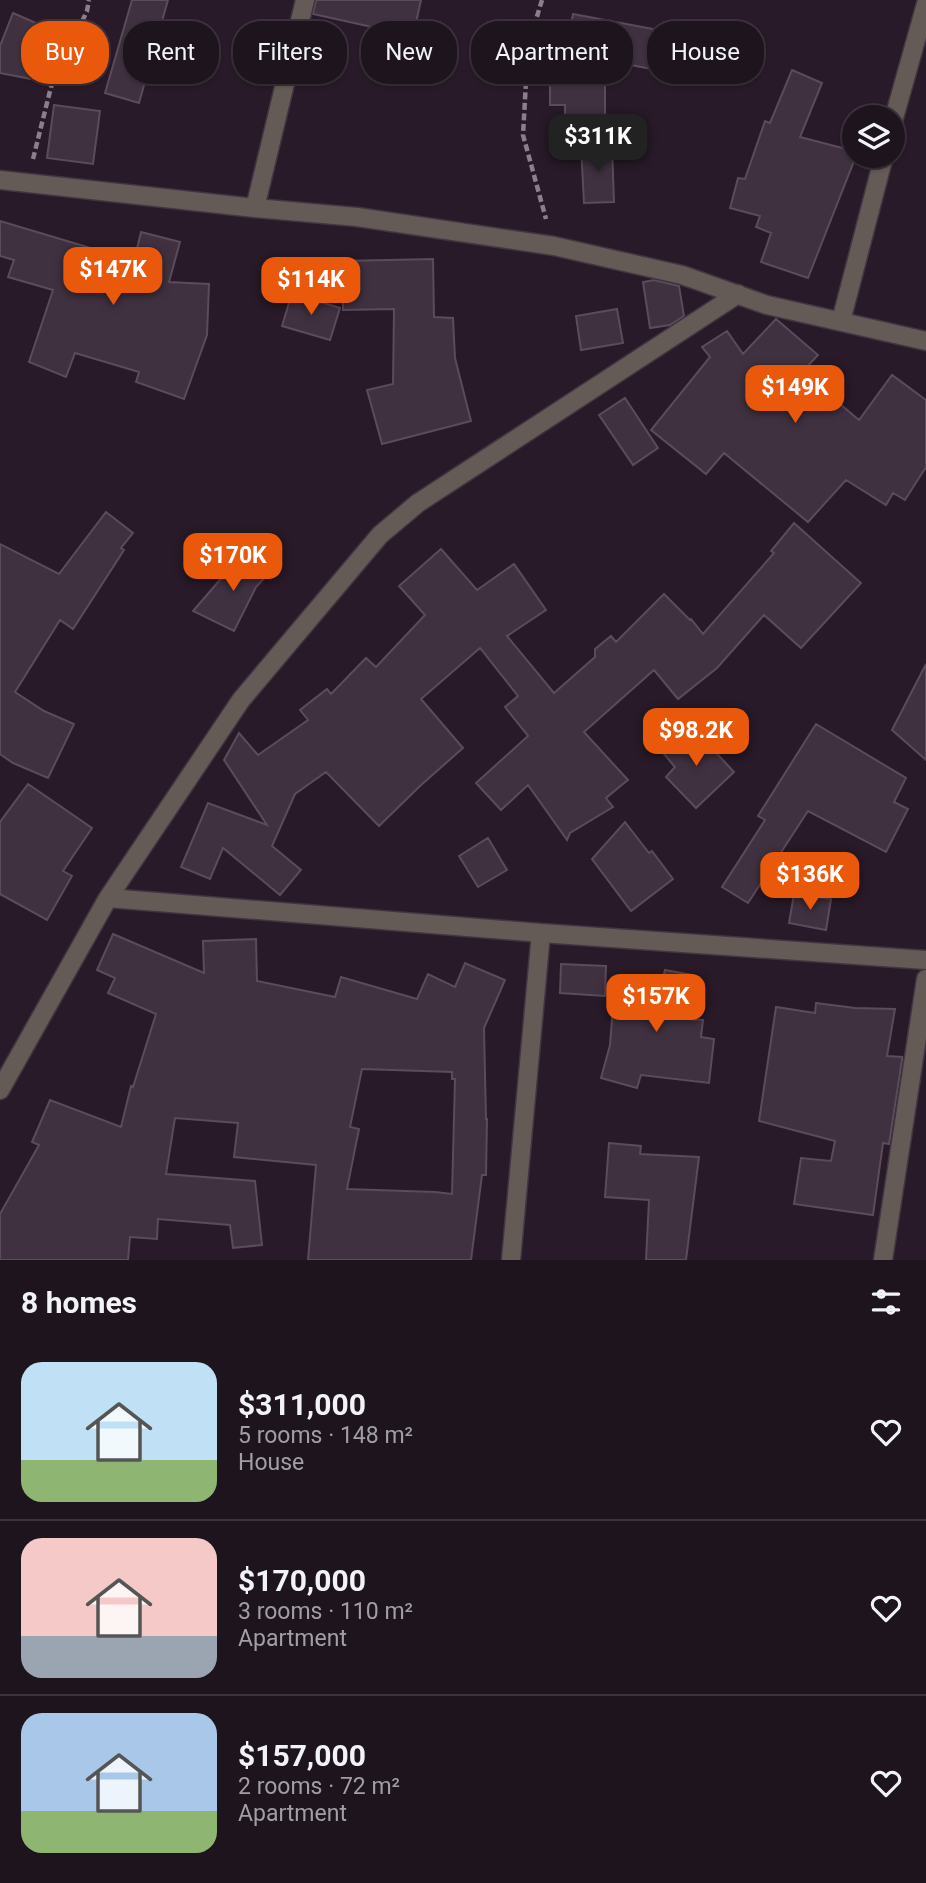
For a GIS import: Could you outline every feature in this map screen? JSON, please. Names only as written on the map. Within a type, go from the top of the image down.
[{"type":"street","points":[[255,208],[305,0]]},
{"type":"street","points":[[898,105],[926,4]]},
{"type":"street","points":[[841,321],[881,168]]},
{"type":"street","points":[[0,180],[357,217],[554,246],[681,275],[767,305],[926,341]]},
{"type":"street","points":[[0,1090],[108,898],[241,700],[380,535],[418,503],[738,294]]},
{"type":"street","points":[[108,898],[541,933],[926,960]]},
{"type":"street","points":[[511,1260],[541,933]]},
{"type":"street","points":[[883,1260],[926,979]]},
{"type":"path","points":[[27,183],[51,87],[87,11],[89,0]]},
{"type":"path","points":[[542,0],[528,46],[523,135],[554,246]]},
{"type":"building","points":[[132,0],[168,0],[162,21],[126,21]]},
{"type":"building","points":[[316,0],[421,0],[416,21],[361,21],[361,25],[313,14]]},
{"type":"building","points":[[13,13],[31,21],[21,21],[21,77],[0,73],[0,46]]},
{"type":"building","points":[[573,14],[610,21],[572,21]]},
{"type":"building","points":[[633,25],[647,28],[647,68],[633,65]]},
{"type":"building","points":[[123,31],[123,84],[144,84],[139,103],[105,93]]},
{"type":"building","points":[[792,70],[822,83],[800,137],[842,148],[842,168],[851,168],[808,278],[761,262],[771,233],[756,227],[760,216],[730,208],[738,178],[745,179],[765,121],[770,123]]},
{"type":"building","points":[[550,84],[605,84],[605,125],[565,125],[565,105],[550,105]]},
{"type":"building","points":[[54,105],[100,111],[93,164],[47,158]]},
{"type":"building","points":[[612,145],[614,202],[584,203],[581,146]]},
{"type":"building","points":[[0,221],[134,261],[141,232],[180,242],[169,282],[209,284],[207,335],[184,399],[136,382],[139,372],[75,353],[66,377],[29,362],[53,290],[8,277],[14,260],[0,256]]},
{"type":"building","points":[[433,259],[434,317],[453,318],[455,358],[471,421],[382,444],[367,390],[393,384],[394,309],[343,310],[343,261]]},
{"type":"building","points":[[654,280],[679,286],[684,316],[670,325],[650,328],[643,282]]},
{"type":"building","points":[[292,293],[340,308],[330,340],[282,326]]},
{"type":"building","points":[[617,309],[623,343],[581,350],[576,316]]},
{"type":"building","points":[[776,319],[818,355],[802,372],[859,420],[892,375],[926,400],[926,467],[905,500],[893,493],[886,505],[846,480],[808,522],[724,453],[706,474],[651,430],[710,357],[702,347],[727,331],[743,354]]},
{"type":"building","points":[[625,398],[658,448],[633,465],[599,415]]},
{"type":"building","points":[[106,512],[133,533],[121,548],[124,550],[73,629],[60,620],[15,692],[44,711],[74,724],[48,778],[13,763],[0,754],[0,544],[59,574]]},
{"type":"building","points":[[794,523],[861,583],[801,648],[764,615],[717,668],[678,699],[654,670],[584,732],[628,780],[606,798],[613,807],[570,833],[567,840],[528,785],[501,810],[476,783],[528,736],[505,707],[518,696],[480,648],[421,699],[463,748],[379,826],[326,772],[295,794],[272,846],[301,870],[280,895],[223,848],[210,879],[181,867],[208,803],[267,825],[224,760],[239,733],[258,755],[308,720],[300,710],[327,689],[331,694],[366,658],[376,667],[425,615],[399,586],[441,549],[477,590],[514,564],[546,610],[507,636],[554,693],[595,657],[595,649],[611,636],[616,642],[664,594],[703,634],[774,553],[771,551]]},
{"type":"building","points":[[245,551],[269,573],[256,587],[234,631],[193,611]]},
{"type":"building","points":[[926,664],[926,760],[892,730]]},
{"type":"building","points":[[816,724],[906,778],[894,802],[908,809],[886,852],[808,811],[748,903],[722,887],[765,820],[758,816]]},
{"type":"building","points":[[693,728],[734,772],[696,808],[666,777],[675,767],[664,754]]},
{"type":"building","points":[[28,784],[92,828],[63,871],[72,876],[47,920],[0,894],[0,822]]},
{"type":"building","points":[[625,822],[673,879],[631,911],[592,859]]},
{"type":"building","points":[[488,838],[507,870],[478,887],[459,856]]},
{"type":"building","points":[[794,894],[831,899],[826,930],[789,923]]},
{"type":"building","points":[[113,934],[204,973],[203,941],[256,939],[257,981],[335,997],[341,977],[417,999],[428,974],[455,987],[465,963],[505,980],[484,1028],[486,1175],[482,1175],[471,1260],[308,1260],[316,1165],[234,1157],[238,1123],[175,1118],[166,1174],[255,1181],[262,1245],[233,1248],[230,1225],[158,1219],[157,1239],[130,1237],[128,1260],[0,1260],[0,1214],[39,1145],[32,1142],[50,1100],[121,1127],[131,1086],[133,1087],[156,1014],[108,993],[115,978],[97,970]],"holes":[[[362,1069],[452,1072],[452,1079],[455,1079],[452,1194],[347,1189],[359,1129],[350,1127]]]},
{"type":"building","points":[[561,964],[606,966],[605,996],[560,993]]},
{"type":"building","points":[[665,970],[693,975],[685,1019],[703,1020],[701,1037],[714,1039],[709,1083],[641,1075],[637,1088],[601,1078],[610,1045],[615,981],[662,984]]},
{"type":"building","points":[[816,1003],[895,1009],[887,1056],[902,1057],[902,1060],[889,1144],[883,1143],[873,1215],[794,1204],[801,1158],[831,1161],[835,1141],[759,1121],[776,1007],[815,1013]]},
{"type":"building","points":[[609,1143],[641,1146],[640,1154],[699,1157],[686,1260],[646,1260],[649,1200],[605,1197]]}]
